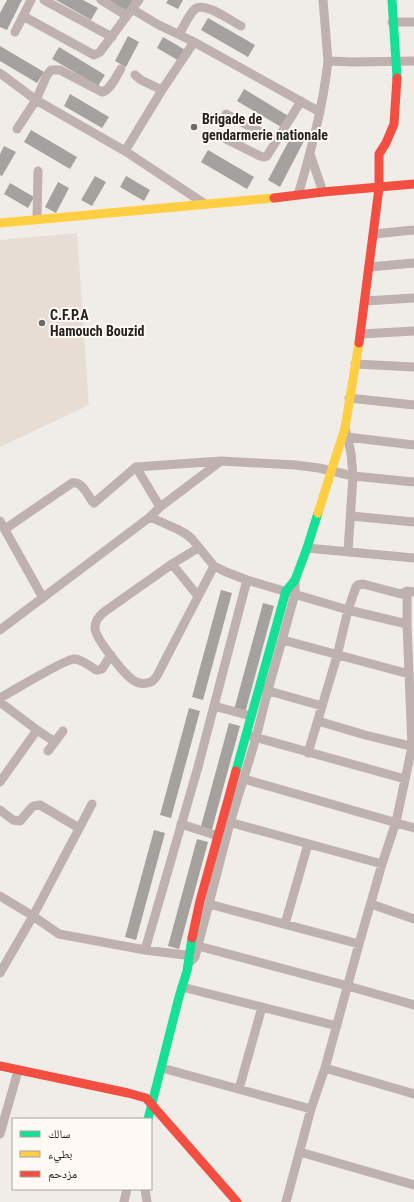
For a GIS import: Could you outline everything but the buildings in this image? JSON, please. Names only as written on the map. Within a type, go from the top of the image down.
[{"type":"street","points":[[16,32],[31,0]]},
{"type":"street","points":[[44,0],[112,37]]},
{"type":"street","points":[[101,0],[179,34],[320,112]]},
{"type":"street","points":[[23,16],[94,55],[100,52],[139,0]]},
{"type":"street","points":[[298,195],[310,154],[326,85],[328,61],[323,0]]},
{"type":"street","points":[[191,958],[198,946],[209,904],[246,735],[286,591],[295,580],[307,548],[345,428],[356,364],[374,234],[379,188],[379,154],[386,143],[394,124],[397,84],[392,22],[392,0]]},
{"type":"street","points":[[179,34],[194,10],[200,7],[210,9],[241,26]]},
{"type":"street","points":[[392,22],[414,22]]},
{"type":"street","points":[[125,151],[162,90],[194,42]]},
{"type":"street","points":[[328,61],[414,61]]},
{"type":"street","points":[[18,129],[36,100],[47,75],[51,70],[60,70],[102,92],[109,88],[121,69]]},
{"type":"street","points":[[0,73],[36,100],[125,151],[205,204]]},
{"type":"street","points":[[135,75],[141,80],[162,90]]},
{"type":"street","points":[[226,139],[260,156],[267,156],[301,101]]},
{"type":"street","points":[[226,114],[276,140]]},
{"type":"street","points":[[310,154],[323,192]]},
{"type":"street","points":[[37,219],[38,170]]},
{"type":"street","points":[[0,223],[205,204],[247,202],[323,192],[414,184]]},
{"type":"street","points":[[374,234],[414,230]]},
{"type":"street","points":[[369,267],[414,263]]},
{"type":"street","points":[[365,301],[414,298]]},
{"type":"street","points":[[360,334],[414,330]]},
{"type":"street","points":[[356,364],[414,366]]},
{"type":"street","points":[[349,398],[414,405]]},
{"type":"street","points":[[345,428],[351,453],[354,476],[348,551]]},
{"type":"street","points":[[347,438],[414,445]]},
{"type":"street","points":[[0,630],[221,462]]},
{"type":"street","points":[[43,598],[2,525],[72,483],[76,482],[81,485],[92,502],[94,502],[136,467],[221,462],[295,465],[354,476],[414,482]]},
{"type":"street","points":[[136,467],[160,507]]},
{"type":"street","points":[[351,516],[414,522]]},
{"type":"street","points":[[150,517],[186,534],[214,566],[226,572],[246,580],[348,610],[407,624]]},
{"type":"street","points":[[198,548],[172,564],[99,616],[95,627],[100,640],[133,680],[139,683],[154,680],[164,664],[214,566]]},
{"type":"street","points":[[307,548],[414,558]]},
{"type":"street","points":[[172,564],[198,596]]},
{"type":"street","points":[[145,950],[198,767],[246,580]]},
{"type":"street","points":[[148,1118],[182,987],[191,958],[200,901],[218,836],[226,822],[244,778],[256,738],[295,594],[295,580]]},
{"type":"street","points":[[286,1202],[382,864],[396,822],[413,747],[407,624],[408,596],[360,584],[354,589],[337,656],[308,753]]},
{"type":"street","points":[[283,640],[337,656],[409,674]]},
{"type":"street","points":[[0,698],[68,660],[76,660],[96,670],[102,669],[111,654]]},
{"type":"street","points":[[259,688],[322,706]]},
{"type":"street","points":[[0,702],[55,742]]},
{"type":"street","points":[[214,706],[251,716]]},
{"type":"street","points":[[318,721],[365,736],[413,747]]},
{"type":"street","points":[[0,782],[37,730]]},
{"type":"street","points":[[48,751],[63,731]]},
{"type":"street","points":[[246,735],[405,779]]},
{"type":"street","points":[[244,778],[414,828]]},
{"type":"street","points":[[0,973],[33,916],[92,804]]},
{"type":"street","points":[[0,810],[13,820],[20,820],[32,807],[40,805],[79,828]]},
{"type":"street","points":[[226,822],[382,864]]},
{"type":"street","points":[[181,824],[218,836]]},
{"type":"street","points":[[285,924],[308,844]]},
{"type":"street","points":[[0,896],[59,934],[191,958]]},
{"type":"street","points":[[209,904],[359,944]]},
{"type":"street","points":[[371,904],[414,919]]},
{"type":"street","points":[[198,946],[414,1005]]},
{"type":"street","points":[[182,987],[337,1026]]},
{"type":"street","points":[[240,1089],[262,1007]]},
{"type":"street","points":[[2,1065],[18,1071],[146,1098],[237,1202]]},
{"type":"street","points":[[162,1068],[312,1108]]},
{"type":"street","points":[[325,1068],[414,1094]]},
{"type":"street","points":[[0,1134],[18,1071]]},
{"type":"street","points":[[300,1152],[414,1185]]},
{"type":"street","points":[[124,1202],[127,1190]]},
{"type":"street","points":[[145,1190],[147,1202]]},
{"type":"shaded area","name":"C.F.P.A Hamouch Bouzid","points":[[77,233],[89,405],[0,447],[0,240]]},
{"type":"traffic: fast","points":[[392,0],[397,78]]},
{"type":"traffic: fast","points":[[236,771],[286,591],[295,580],[318,513]]},
{"type":"traffic: fast","points":[[148,1118],[187,971],[192,938]]},
{"type":"traffic: slow","points":[[0,223],[274,198]]},
{"type":"traffic: slow","points":[[318,513],[345,428],[359,343]]},
{"type":"traffic: jam","points":[[359,343],[379,188],[379,154],[386,143],[394,124],[397,78]]},
{"type":"traffic: jam","points":[[274,198],[414,184]]},
{"type":"traffic: jam","points":[[192,938],[200,901],[236,771]]},
{"type":"traffic: jam","points":[[0,1066],[146,1098],[237,1202]]},
{"type":"place","name":"Brigade de gendarmerie nationale","points":[[194,127]]},
{"type":"place","name":"C.F.P.A Hamouch Bouzid","points":[[42,323]]}]
